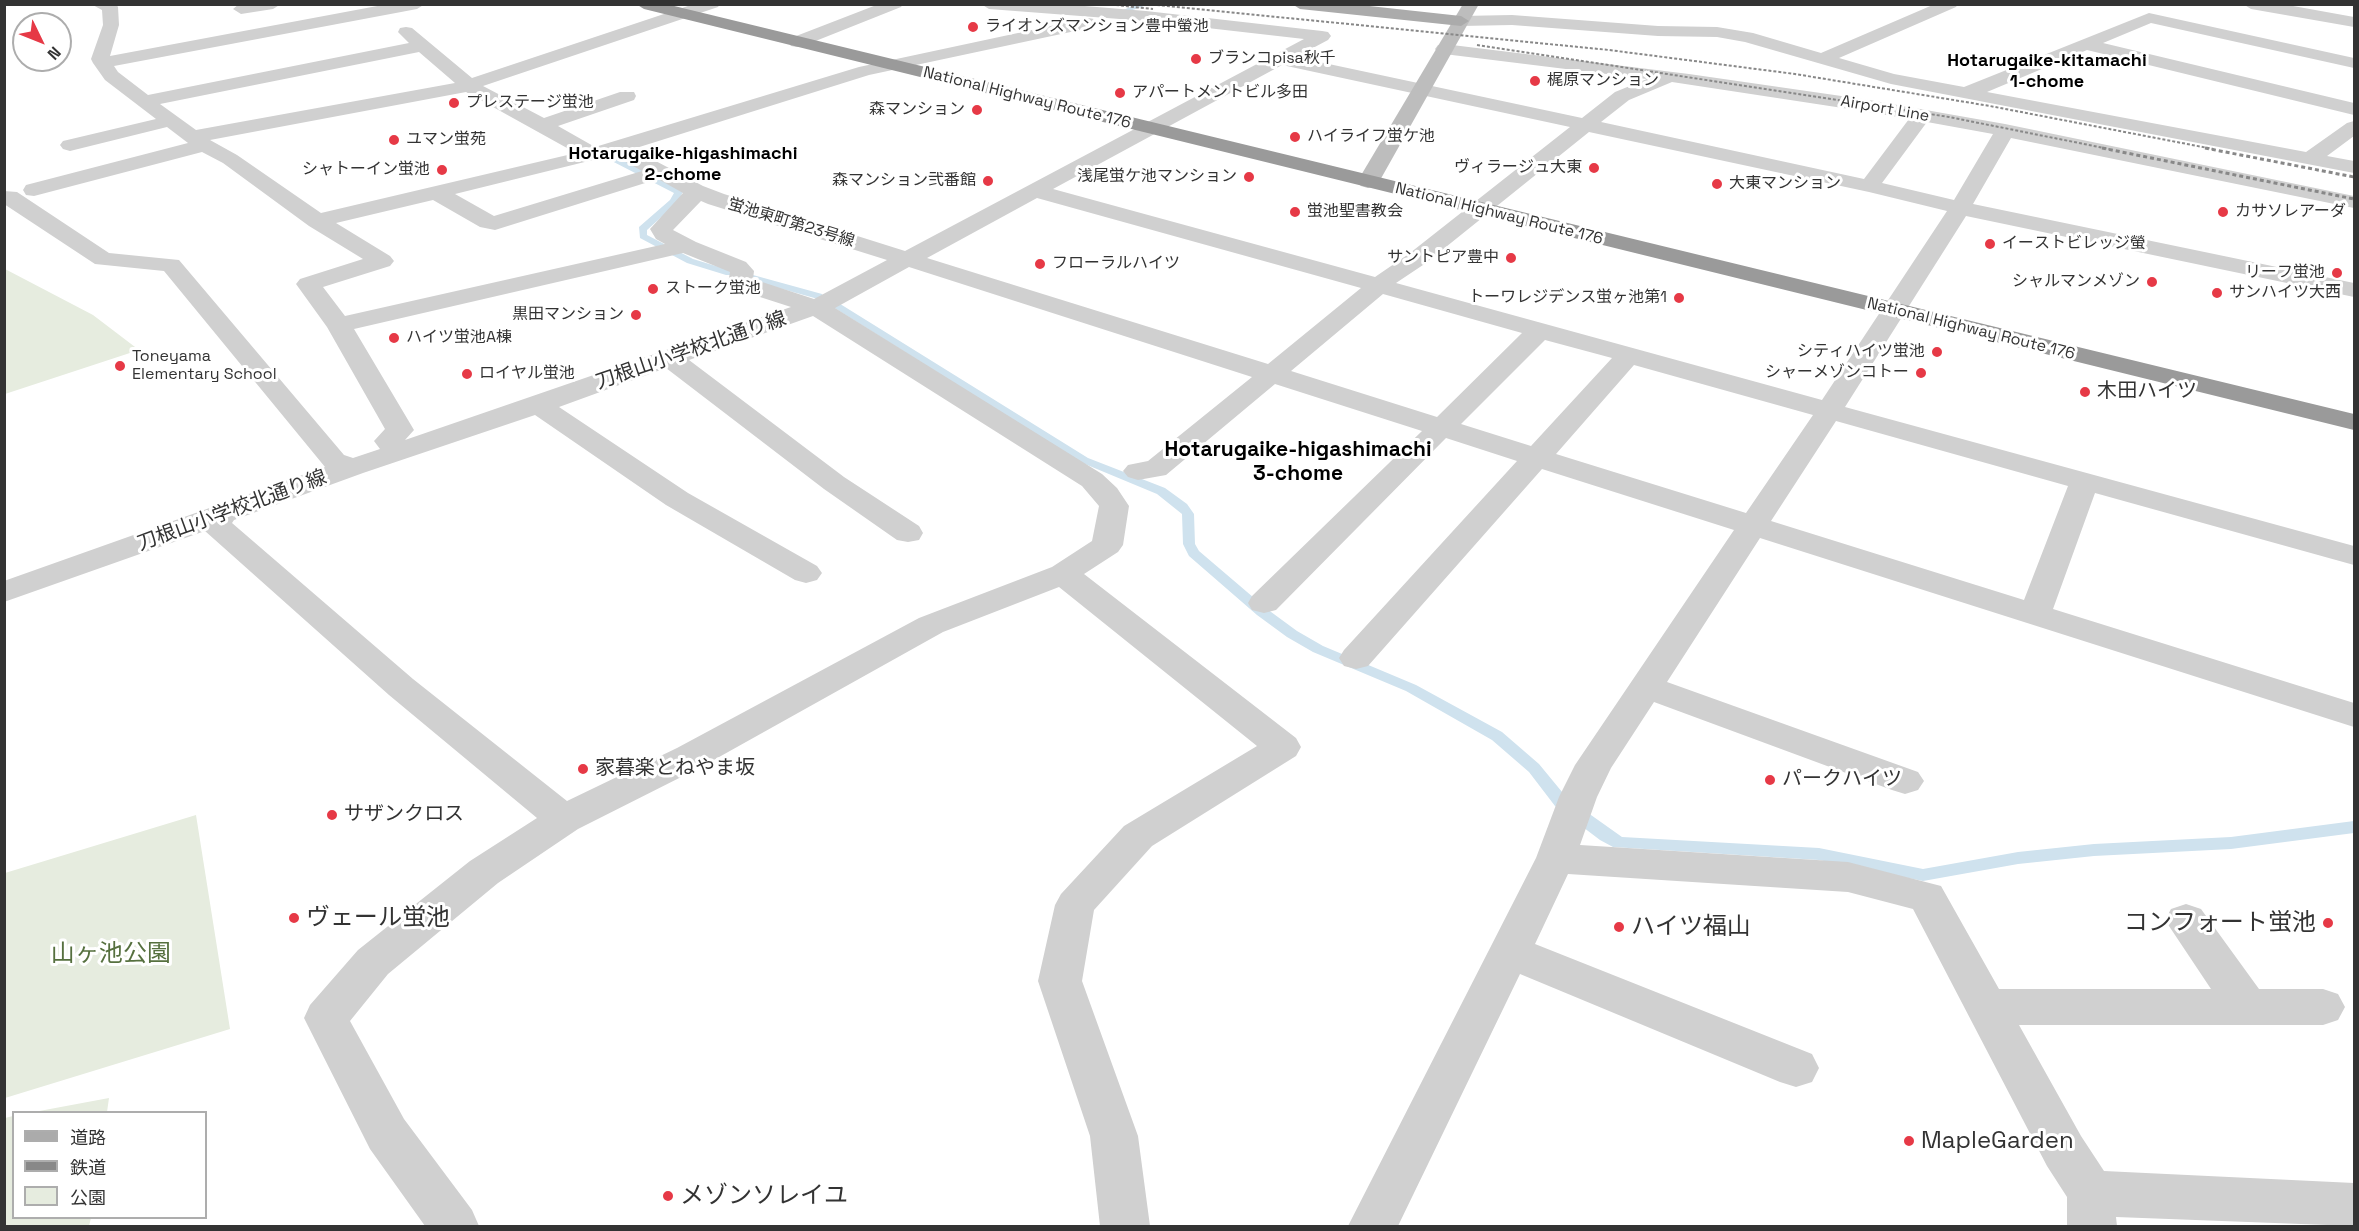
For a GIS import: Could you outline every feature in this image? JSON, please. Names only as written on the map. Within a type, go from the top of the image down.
[{"type":"highway","name":"National Highway Route 176","points":[[644,4],[2355,422]]},
{"type":"main road","points":[[1300,4],[1461,21]]},
{"type":"street","points":[[99,4],[110,7],[111,25],[100,59],[111,76],[199,141],[230,159],[317,221],[382,261],[308,284],[339,325],[400,430],[388,441],[401,451]]},
{"type":"street","points":[[241,9],[273,4]]},
{"type":"street","points":[[102,63],[380,8],[417,4]]},
{"type":"street","points":[[33,190],[199,141],[469,85],[712,4]]},
{"type":"street","points":[[797,42],[895,4]]},
{"type":"street","points":[[989,4],[1125,15]]},
{"type":"street","points":[[1368,182],[1423,91],[1444,49],[1471,4]]},
{"type":"street","points":[[1822,59],[1950,4]]},
{"type":"street","points":[[2251,4],[2355,22]]},
{"type":"street","points":[[380,8],[469,85],[592,154]]},
{"type":"street","points":[[1630,29],[1640,13]]},
{"type":"street","points":[[317,221],[592,154],[865,71],[1125,15]]},
{"type":"street","name":"刀根山小学校北通り線","points":[[4,592],[814,307],[840,296],[1037,191],[1322,36],[1125,15]]},
{"type":"street","points":[[1967,93],[2149,18],[2355,63]]},
{"type":"street","points":[[1461,21],[1512,20],[1630,29],[1717,32],[1747,37],[1891,79],[2355,167]]},
{"type":"street","points":[[2086,44],[2355,109]]},
{"type":"street","points":[[146,101],[422,46]]},
{"type":"street","name":"Airport Line","points":[[1444,49],[1670,77],[1922,115],[2355,202]]},
{"type":"street","points":[[1279,59],[1869,186],[1960,208],[2355,290]]},
{"type":"street","points":[[1138,471],[1156,469],[1381,285],[1622,96],[1670,77]]},
{"type":"street","points":[[543,125],[627,96]]},
{"type":"street","points":[[1869,186],[1922,115]]},
{"type":"street","points":[[70,145],[170,121]]},
{"type":"street","points":[[2310,158],[2355,127]]},
{"type":"street","points":[[1373,1227],[1556,858],[1578,797],[1594,765],[1829,411],[1960,208],[2005,130]]},
{"type":"street","name":"蛍池東町第23号線","points":[[614,147],[652,174],[716,200],[2355,715]]},
{"type":"street","points":[[437,193],[491,222],[498,222],[652,174]]},
{"type":"street","points":[[512,175],[564,202]]},
{"type":"street","points":[[674,249],[661,229],[691,199],[695,191]]},
{"type":"street","points":[[1037,191],[2355,556]]},
{"type":"street","points":[[4,198],[9,197],[103,259],[171,265],[333,461],[354,467]]},
{"type":"street","points":[[339,325],[674,249],[738,267],[742,271],[740,283],[814,307],[1092,480],[1107,494],[1114,506],[1107,545],[1063,574],[931,625],[690,756],[564,819],[484,872],[372,962],[326,1018],[387,1134],[454,1227]]},
{"type":"street","points":[[1264,603],[1540,330]]},
{"type":"street","points":[[1356,657],[1629,355]]},
{"type":"street","points":[[669,358],[834,483],[908,533]]},
{"type":"street","points":[[538,405],[677,499],[806,573]]},
{"type":"street","points":[[2034,615],[2084,482]]},
{"type":"street","points":[[222,514],[216,525],[401,687],[564,819]]},
{"type":"street","points":[[1063,574],[1283,747],[1138,837],[1076,905],[1060,981],[1114,1136],[1125,1227]]},
{"type":"street","points":[[1647,687],[1905,781]]},
{"type":"street","points":[[1556,858],[1848,877],[1927,897],[2064,1151],[2091,1210],[2355,1206]]},
{"type":"street","points":[[2186,920],[2247,1007]]},
{"type":"street","points":[[1509,951],[1796,1068]]},
{"type":"street","points":[[1986,1007],[2323,1007]]},
{"type":"green space","points":[[5,269],[93,315],[139,350],[5,394]]},
{"type":"green space","name":"山ヶ池公園","points":[[196,815],[230,1029],[5,1098],[5,873]]},
{"type":"green space","points":[[109,1098],[107,1111],[39,1111]]},
{"type":"green space","points":[[12,1116],[12,1219],[91,1219],[89,1226],[5,1226],[5,1118]]},
{"type":"waterway","points":[[1121,12],[1147,4]]},
{"type":"waterway","points":[[607,155],[679,192],[674,201],[642,229],[643,236],[690,261],[729,273]]},
{"type":"waterway","points":[[753,278],[818,296]]},
{"type":"waterway","points":[[837,305],[1084,460],[1161,491],[1183,507],[1188,514],[1189,544],[1194,553],[1262,612],[1292,634],[1318,649],[1411,688],[1497,736],[1534,768],[1561,802],[1619,843],[1819,854],[1923,875],[2018,858],[2094,850],[2231,843],[2354,827]]},
{"type":"railway","points":[[1106,4],[1153,9]]},
{"type":"railway","points":[[1147,4],[1609,50],[1795,74],[1990,106],[2213,149]]},
{"type":"railway","points":[[1477,45],[1949,117],[2109,149]]},
{"type":"railway","points":[[2102,148],[2354,199]]},
{"type":"railway","points":[[2205,148],[2354,177]]},
{"type":"place","name":"ライオンズマンション豊中螢池","points":[[973,27]]},
{"type":"place","name":"ブランコpisa秋千","points":[[1196,59]]},
{"type":"place","name":"梶原マンション","points":[[1535,81]]},
{"type":"place","name":"アパートメントビル多田","points":[[1120,93]]},
{"type":"place","name":"プレステージ蛍池","points":[[454,103]]},
{"type":"place","name":"森マンション","points":[[977,110]]},
{"type":"place","name":"ハイライフ蛍ケ池","points":[[1295,137]]},
{"type":"place","name":"ユマン蛍苑","points":[[394,140]]},
{"type":"place","name":"ヴィラージュ大東","points":[[1594,168]]},
{"type":"place","name":"シャトーイン蛍池","points":[[442,170]]},
{"type":"place","name":"浅尾蛍ケ池マンション","points":[[1249,177]]},
{"type":"place","name":"森マンション弐番館","points":[[988,181]]},
{"type":"place","name":"大東マンション","points":[[1717,184]]},
{"type":"place","name":"蛍池聖書教会","points":[[1295,212]]},
{"type":"place","name":"カサソレアーダ","points":[[2223,212]]},
{"type":"place","name":"イーストビレッジ螢","points":[[1990,244]]},
{"type":"place","name":"サントピア豊中","points":[[1511,258]]},
{"type":"place","name":"フローラルハイツ","points":[[1040,264]]},
{"type":"place","name":"リーフ蛍池","points":[[2337,273]]},
{"type":"place","name":"シャルマンメゾン","points":[[2152,282]]},
{"type":"place","name":"ストーク蛍池","points":[[653,289]]},
{"type":"place","name":"サンハイツ大西","points":[[2217,293]]},
{"type":"place","name":"トーワレジデンス蛍ヶ池第1","points":[[1679,298]]},
{"type":"place","name":"黒田マンション","points":[[636,315]]},
{"type":"place","name":"ハイツ蛍池A棟","points":[[394,338]]},
{"type":"place","name":"シティハイツ蛍池","points":[[1937,352]]},
{"type":"place","name":"Toneyama Elementary School","points":[[120,366]]},
{"type":"place","name":"シャーメゾンコトー","points":[[1921,373]]},
{"type":"place","name":"ロイヤル蛍池","points":[[467,374]]},
{"type":"place","name":"木田ハイツ","points":[[2085,392]]},
{"type":"place","name":"家暮楽とねやま坂","points":[[583,769]]},
{"type":"place","name":"パークハイツ","points":[[1770,780]]},
{"type":"place","name":"サザンクロス","points":[[332,815]]},
{"type":"place","name":"ヴェール蛍池","points":[[294,918]]},
{"type":"place","name":"コンフォート蛍池","points":[[2328,923]]},
{"type":"place","name":"ハイツ福山","points":[[1619,927]]},
{"type":"place","name":"MapleGarden","points":[[1909,1141]]},
{"type":"place","name":"メゾンソレイユ","points":[[668,1196]]},
{"type":"district","name":"Hotarugaike-kitamachi 1-chome","points":[[2047,71]]},
{"type":"district","name":"Hotarugaike-higashimachi 2-chome","points":[[683,164]]},
{"type":"district","name":"Hotarugaike-higashimachi 3-chome","points":[[1298,462]]}]
